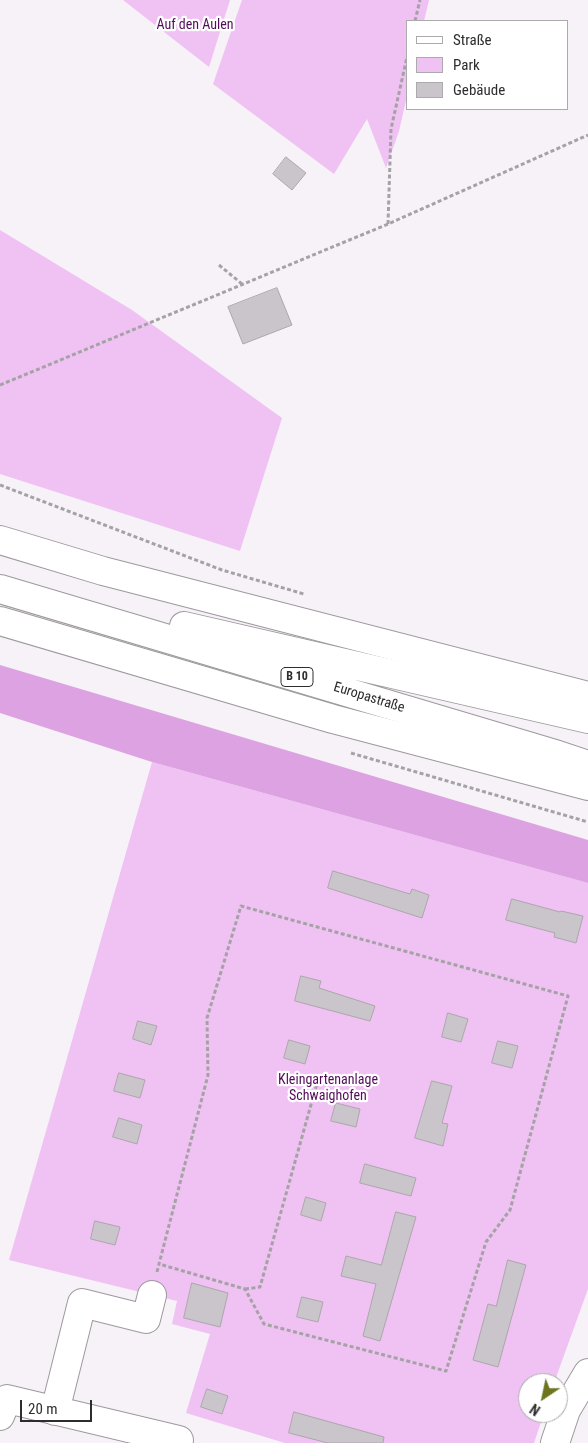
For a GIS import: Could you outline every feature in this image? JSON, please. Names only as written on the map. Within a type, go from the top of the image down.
[{"type":"main road","points":[[0,540],[103,571],[588,696]]},
{"type":"main road","name":"Europastraße","points":[[3,590],[165,622],[588,718]]},
{"type":"main road","name":"Europastraße","points":[[3,590],[558,754],[588,765]]},
{"type":"main road","points":[[0,622],[333,719],[588,786]]},
{"type":"main road","points":[[55,1411],[82,1303],[146,1319],[152,1295]]},
{"type":"main road","points":[[555,1443],[566,1410],[588,1372]]},
{"type":"main road","points":[[0,1416],[7,1399],[179,1440]]},
{"type":"path","points":[[415,20],[420,0]]},
{"type":"path","points":[[388,224],[391,129],[406,62]]},
{"type":"path","points":[[0,385],[388,224],[588,135]]},
{"type":"path","points":[[219,264],[242,284]]},
{"type":"path","points":[[0,485],[222,570]]},
{"type":"path","points":[[379,761],[588,822]]},
{"type":"path","points":[[152,1295],[208,1076],[207,1018],[241,906],[568,996],[510,1210],[486,1242],[446,1371],[264,1324],[245,1289]]},
{"type":"path","points":[[159,1264],[245,1289],[260,1287],[319,1076]]},
{"type":"green space","name":"Auf den Aulen","points":[[123,0],[230,0],[209,67]]},
{"type":"green space","points":[[242,0],[429,0],[424,20],[406,20],[406,100],[399,131],[386,168],[367,119],[334,174],[213,84]]},
{"type":"green space","points":[[0,230],[132,310],[282,418],[240,551],[0,474]]},
{"type":"green space","name":"Kleingartenanlage Schwaighofen","points":[[152,762],[588,883],[588,1289],[558,1373],[518,1373],[518,1423],[541,1423],[534,1443],[285,1443],[186,1413],[210,1334],[172,1324],[177,1301],[9,1260]]},
{"type":"shaded area","points":[[0,665],[588,840],[588,883],[152,762],[0,713]]},
{"type":"building","points":[[286,157],[306,173],[292,190],[273,174]]},
{"type":"building","points":[[277,288],[292,325],[243,344],[228,307]]},
{"type":"building","points":[[333,871],[410,894],[412,889],[429,895],[422,918],[328,888]]},
{"type":"building","points":[[512,899],[583,916],[576,943],[554,937],[555,933],[506,920]]},
{"type":"building","points":[[301,976],[321,981],[319,988],[375,1006],[370,1021],[295,1001]]},
{"type":"building","points":[[448,1013],[468,1019],[461,1042],[442,1037]]},
{"type":"building","points":[[138,1021],[157,1026],[151,1045],[133,1039]]},
{"type":"building","points":[[289,1040],[310,1046],[305,1064],[284,1058]]},
{"type":"building","points":[[498,1041],[518,1046],[512,1068],[492,1063]]},
{"type":"building","points":[[119,1073],[145,1080],[140,1098],[114,1091]]},
{"type":"building","points":[[432,1081],[452,1086],[442,1123],[448,1124],[443,1146],[415,1138]]},
{"type":"building","points":[[336,1103],[360,1109],[356,1127],[331,1121]]},
{"type":"building","points":[[119,1118],[142,1125],[137,1144],[113,1137]]},
{"type":"building","points":[[365,1164],[416,1178],[411,1196],[360,1183]]},
{"type":"building","points":[[306,1197],[326,1203],[321,1221],[301,1215]]},
{"type":"building","points":[[396,1212],[416,1217],[380,1341],[363,1336],[376,1284],[341,1276],[346,1256],[381,1265]]},
{"type":"building","points":[[95,1221],[120,1227],[115,1245],[91,1239]]},
{"type":"building","points":[[508,1260],[526,1265],[498,1367],[473,1360],[488,1304],[496,1306]]},
{"type":"building","points":[[192,1283],[228,1293],[220,1327],[184,1318]]},
{"type":"building","points":[[302,1297],[323,1302],[318,1322],[297,1317]]},
{"type":"building","points":[[207,1389],[228,1396],[222,1414],[201,1407]]},
{"type":"building","points":[[294,1412],[384,1437],[383,1443],[328,1443],[289,1433]]}]
